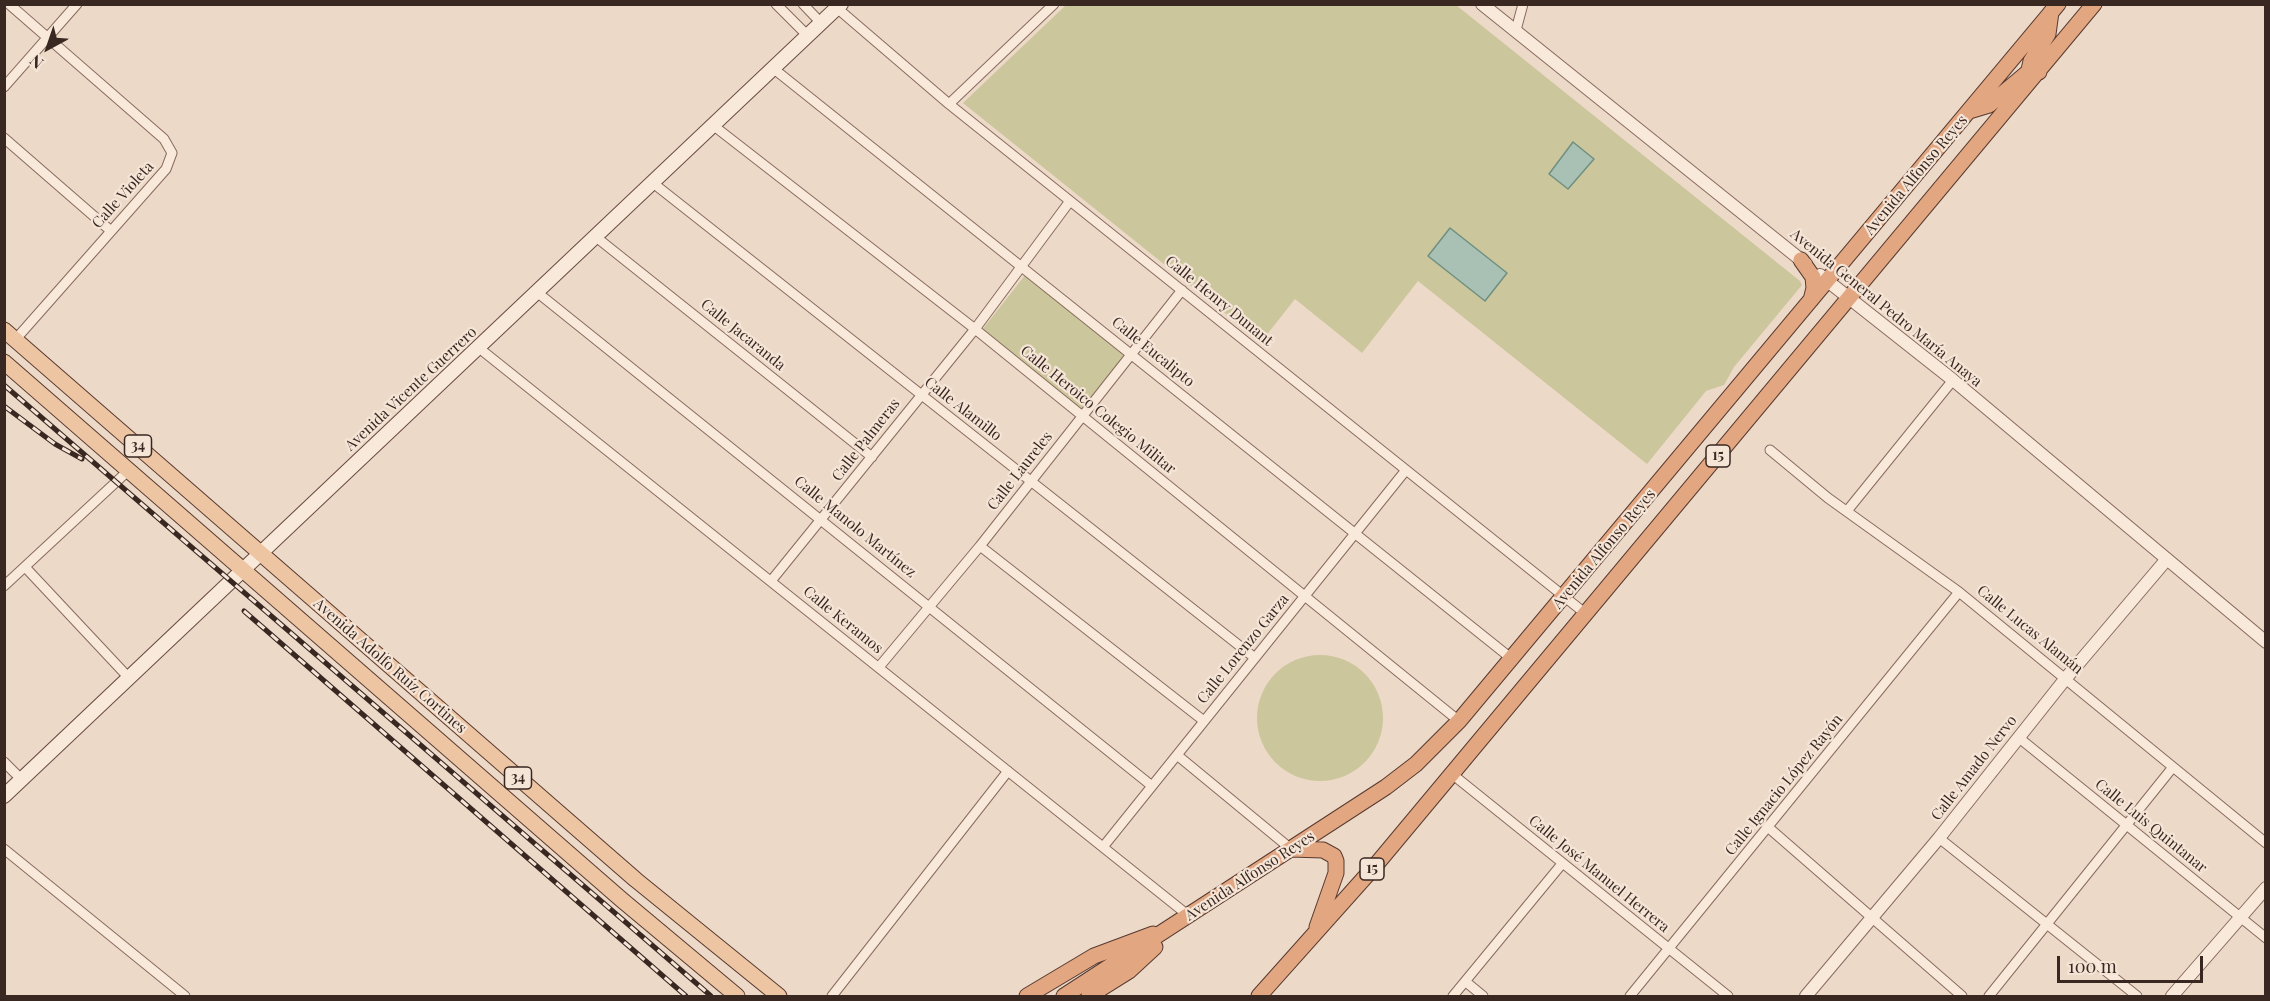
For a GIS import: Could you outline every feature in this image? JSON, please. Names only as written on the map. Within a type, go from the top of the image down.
[{"type":"highway","name":"Avenida Alfonso Reyes","points":[[1452,774],[2094,4]]},
{"type":"highway","name":"Avenida Alfonso Reyes","points":[[1064,996],[1168,931],[1386,787],[1416,764],[1460,722],[1806,309],[2054,8]]},
{"type":"highway","points":[[1969,111],[1989,105],[2032,76],[2048,33],[2054,8]]},
{"type":"highway","points":[[1801,260],[1809,268],[1814,283],[1812,298],[1806,309]]},
{"type":"highway","name":"15","points":[[1259,996],[1314,936],[1452,774]]},
{"type":"highway","points":[[1291,849],[1323,850],[1334,856],[1336,861],[1336,873],[1314,936]]},
{"type":"highway","points":[[1027,996],[1094,956],[1131,940],[1168,931]]},
{"type":"highway","points":[[1089,996],[1142,960],[1168,931]]},
{"type":"main road","name":"Avenida Vicente Guerrero","points":[[4,796],[839,6]]},
{"type":"main road","name":"Avenida Adolfo Ruíz Cortines","points":[[10,335],[636,880],[779,996]]},
{"type":"main road","name":"Avenida Adolfo Ruíz Cortines","points":[[4,362],[621,900],[737,996]]},
{"type":"street","name":"Calle Violeta","points":[[9,4],[164,139],[171,153],[166,170],[111,231],[10,335]]},
{"type":"street","points":[[4,87],[77,4]]},
{"type":"street","points":[[776,4],[808,36]]},
{"type":"street","points":[[803,4],[822,24]]},
{"type":"street","points":[[948,104],[1054,4]]},
{"type":"street","name":"Avenida General Pedro María Anaya","points":[[1482,4],[1953,380],[2265,642]]},
{"type":"street","points":[[1516,30],[1523,4]]},
{"type":"street","name":"Calle Henry Dunant","points":[[839,6],[948,104],[1586,614]]},
{"type":"street","name":"Calle Eucalipto","points":[[774,69],[1512,658]]},
{"type":"street","name":"Calle Heroico Colegio Militar","points":[[714,126],[975,329],[1460,722]]},
{"type":"street","points":[[4,138],[111,231]]},
{"type":"street","name":"Calle Alamillo","points":[[653,183],[1255,658]]},
{"type":"street","name":"Calle Palmeras","points":[[771,581],[975,329],[1070,201]]},
{"type":"street","name":"Calle Jacaranda","points":[[596,237],[872,457]]},
{"type":"street","name":"Calle Laureles","points":[[879,667],[980,546],[1182,290]]},
{"type":"street","name":"Calle Manolo Martínez","points":[[538,292],[1152,786]]},
{"type":"street","name":"Calle Keramos","points":[[479,348],[1190,916]]},
{"type":"street","points":[[1847,511],[1953,380]]},
{"type":"street","name":"Calle Lucas Alamán","points":[[1770,450],[1847,511],[1959,592],[2265,843]]},
{"type":"street","points":[[4,586],[129,470]]},
{"type":"street","name":"Calle Lorenzo Garza","points":[[1103,847],[1406,470]]},
{"type":"street","points":[[980,546],[1204,721]]},
{"type":"street","name":"Calle Amado Nervo","points":[[1806,996],[1939,838],[2066,678],[2167,559]]},
{"type":"street","points":[[25,567],[129,678]]},
{"type":"street","name":"Calle Ignacio López Rayón","points":[[1630,996],[1959,592]]},
{"type":"street","name":"Calle Luis Quintanar","points":[[2018,737],[2265,938]]},
{"type":"street","points":[[1177,755],[1291,849]]},
{"type":"street","points":[[4,762],[22,780]]},
{"type":"street","points":[[1989,996],[2173,767]]},
{"type":"street","points":[[832,996],[1008,771]]},
{"type":"street","name":"Calle José Manuel Herrera","points":[[1452,774],[1561,865],[1728,996]]},
{"type":"street","points":[[1769,828],[1962,996]]},
{"type":"street","points":[[1939,838],[2137,996]]},
{"type":"street","points":[[4,849],[185,996]]},
{"type":"street","points":[[1453,996],[1561,865]]},
{"type":"street","points":[[2172,996],[2265,888]]},
{"type":"street","points":[[1466,982],[1484,996]]},
{"type":"shaded area","points":[[1066,5],[1456,5],[1800,281],[1802,285],[1734,367],[1724,385],[1706,391],[1647,464],[1418,281],[1362,353],[1295,299],[1261,342],[963,103]]},
{"type":"shaded area","points":[[1573,142],[1594,159],[1568,189],[1549,174]]},
{"type":"shaded area","points":[[1450,228],[1507,273],[1485,301],[1428,256]]},
{"type":"shaded area","points":[[1026,274],[1127,355],[1081,411],[982,330]]},
{"type":"shaded area","points":[[1320,655],[1344,660],[1364,674],[1378,694],[1383,718],[1378,742],[1364,762],[1344,776],[1320,781],[1296,776],[1276,762],[1262,742],[1257,718],[1262,694],[1276,674],[1296,660]]},
{"type":"railway","points":[[4,385],[711,996]]},
{"type":"railway","points":[[4,406],[55,444],[82,459]]},
{"type":"railway","points":[[244,611],[686,996]]}]
